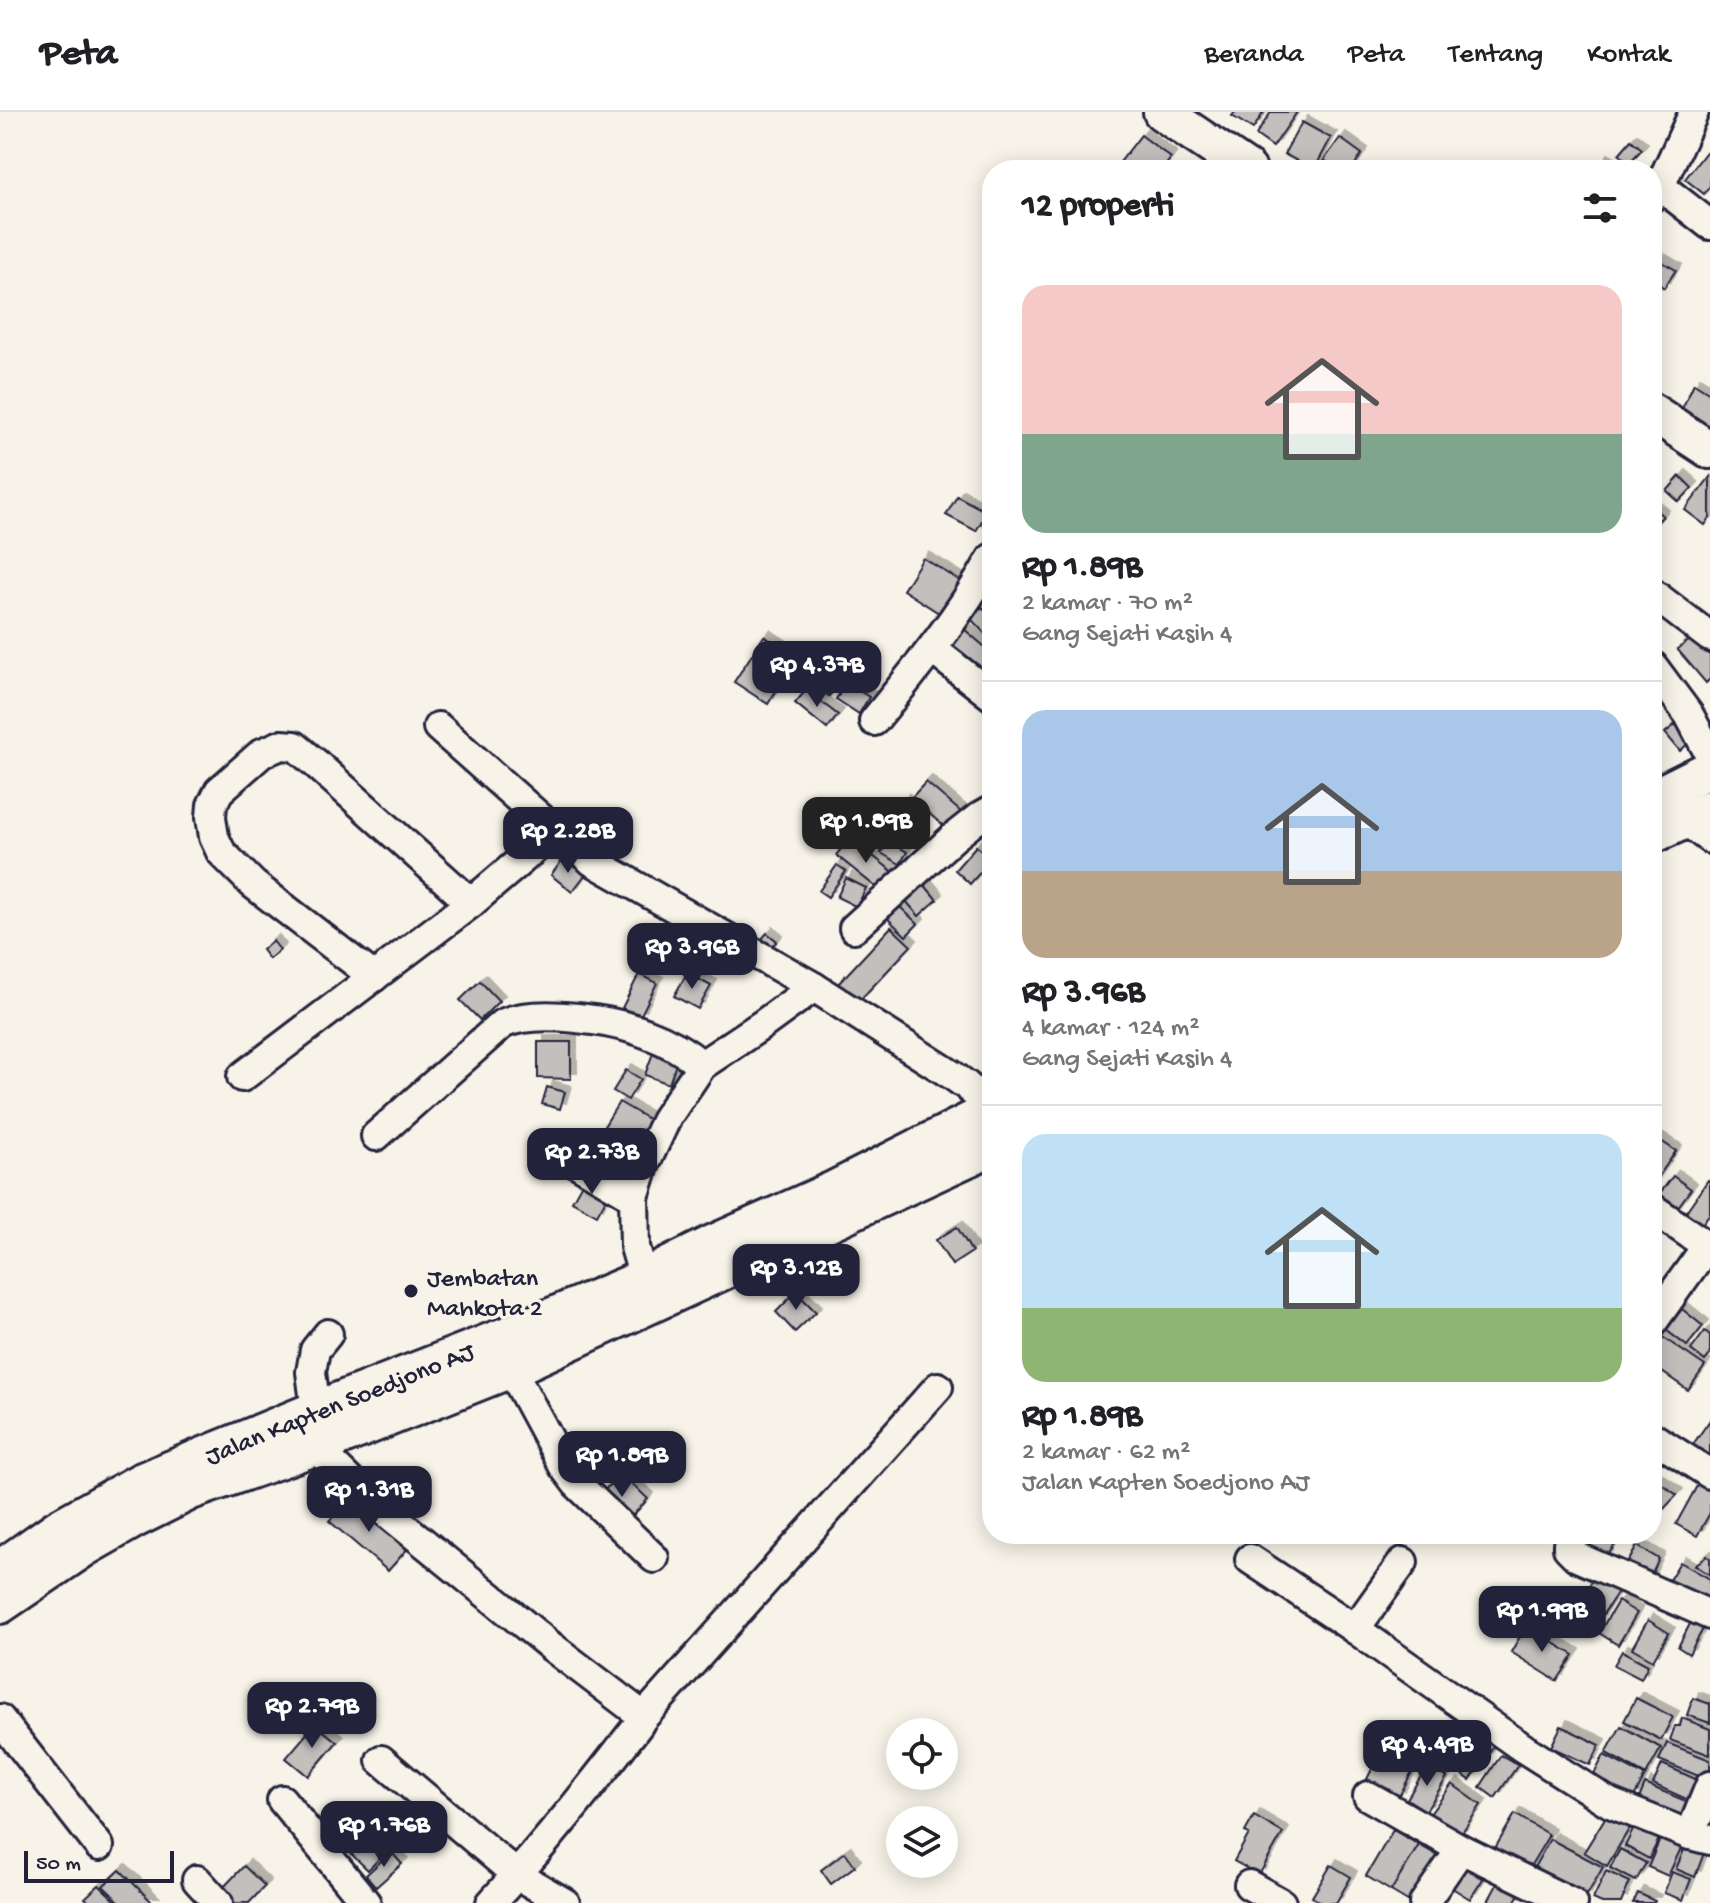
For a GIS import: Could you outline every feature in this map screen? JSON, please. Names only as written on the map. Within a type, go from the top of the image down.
[{"type":"main road","points":[[1162,112],[1233,160]]},
{"type":"main road","points":[[1662,419],[1710,450]]},
{"type":"main road","points":[[1662,793],[1710,769]]},
{"type":"main road","points":[[1662,832],[1702,822]]},
{"type":"main road","name":"Jalan Kapten Soedjono AJ","points":[[0,1605],[84,1548],[156,1508],[191,1491],[315,1447],[511,1369],[966,1148],[982,1125]]},
{"type":"main road","name":"Jalan Kapten Soedjono AJ","points":[[0,1569],[58,1528],[140,1482],[644,1278],[831,1191],[966,1148]]},
{"type":"street","points":[[1662,180],[1696,112],[1710,120]]},
{"type":"street","points":[[1662,196],[1710,225]]},
{"type":"street","points":[[874,721],[932,649],[982,576]]},
{"type":"street","points":[[1662,601],[1710,637]]},
{"type":"street","points":[[932,649],[982,688]]},
{"type":"street","points":[[1662,679],[1689,715],[1710,755]]},
{"type":"street","points":[[438,727],[592,861],[814,987],[952,1075],[982,1101]]},
{"type":"street","points":[[374,977],[253,884],[221,852],[214,837],[212,805],[219,791],[262,753],[281,745],[295,746],[471,903]]},
{"type":"street","points":[[854,928],[954,837],[982,816]]},
{"type":"street","points":[[242,1077],[471,903],[555,831]]},
{"type":"street","points":[[644,1278],[635,1247],[634,1197],[644,1166],[667,1117],[702,1065],[814,987]]},
{"type":"street","points":[[376,1136],[502,1024],[523,1017],[573,1018],[623,1026],[666,1042],[702,1065]]},
{"type":"street","points":[[570,1159],[634,1197]]},
{"type":"street","points":[[1662,1215],[1709,1247],[1662,1310]]},
{"type":"street","points":[[316,1410],[311,1372],[315,1350],[328,1334]]},
{"type":"street","points":[[511,1369],[564,1467],[577,1484],[654,1558]]},
{"type":"street","points":[[491,1903],[582,1798],[640,1721],[938,1387]]},
{"type":"street","points":[[1662,1443],[1710,1474]]},
{"type":"street","points":[[315,1447],[359,1490],[552,1647],[635,1710],[640,1721]]},
{"type":"street","points":[[1568,1544],[1577,1557],[1710,1615]]},
{"type":"street","points":[[1250,1559],[1445,1691],[1523,1748],[1610,1803],[1700,1837],[1710,1786]]},
{"type":"street","points":[[1355,1629],[1403,1562]]},
{"type":"street","points":[[0,1719],[99,1846]]},
{"type":"street","points":[[381,1760],[517,1875],[565,1903]]},
{"type":"street","points":[[1368,1796],[1461,1849],[1525,1893],[1572,1903]]},
{"type":"street","points":[[282,1800],[366,1903]]},
{"type":"street","points":[[1424,1903],[1461,1849]]},
{"type":"street","points":[[197,1880],[218,1903]]},
{"type":"street","points":[[1249,1885],[1281,1903]]},
{"type":"building","points":[[1235,112],[1264,112],[1253,129],[1232,116]]},
{"type":"building","points":[[1271,112],[1297,112],[1273,147],[1256,135]]},
{"type":"building","points":[[1302,122],[1331,138],[1319,160],[1295,160],[1284,154]]},
{"type":"building","points":[[1141,135],[1171,158],[1170,160],[1122,160]]},
{"type":"building","points":[[1340,138],[1362,154],[1358,160],[1324,160]]},
{"type":"building","points":[[1631,140],[1642,149],[1632,160],[1626,160],[1619,154]]},
{"type":"building","points":[[1706,152],[1710,155],[1710,186],[1704,194],[1685,179]]},
{"type":"building","points":[[1662,262],[1676,270],[1664,288],[1662,286]]},
{"type":"building","points":[[1694,383],[1710,393],[1710,433],[1679,415]]},
{"type":"building","points":[[1680,476],[1692,488],[1679,502],[1667,491]]},
{"type":"building","points":[[1710,477],[1710,518],[1705,525],[1685,510]]},
{"type":"building","points":[[957,496],[982,509],[982,521],[976,531],[946,515]]},
{"type":"building","points":[[923,558],[962,582],[942,615],[903,590]]},
{"type":"building","points":[[982,607],[982,631],[970,618]]},
{"type":"building","points":[[964,629],[982,644],[982,672],[950,645]]},
{"type":"building","points":[[764,636],[797,657],[768,704],[734,682]]},
{"type":"building","points":[[1692,639],[1710,655],[1710,679],[1706,683],[1677,649]]},
{"type":"building","points":[[831,663],[846,676],[829,696],[813,683]]},
{"type":"building","points":[[847,683],[869,697],[859,714],[836,699]]},
{"type":"building","points":[[806,690],[838,715],[827,729],[795,703]]},
{"type":"building","points":[[1676,724],[1691,741],[1680,751],[1665,733]]},
{"type":"building","points":[[926,782],[961,812],[947,829],[911,798]]},
{"type":"building","points":[[903,800],[924,818],[910,835],[888,818]]},
{"type":"building","points":[[850,838],[897,875],[882,892],[836,855]]},
{"type":"building","points":[[889,841],[907,852],[900,864],[881,853]]},
{"type":"building","points":[[976,846],[982,851],[982,870],[970,884],[955,870]]},
{"type":"building","points":[[564,858],[585,875],[572,892],[551,875]]},
{"type":"building","points":[[837,865],[846,871],[828,897],[819,891]]},
{"type":"building","points":[[846,878],[866,888],[857,907],[837,897]]},
{"type":"building","points":[[923,883],[937,900],[919,916],[905,900]]},
{"type":"building","points":[[897,904],[918,924],[906,936],[885,916]]},
{"type":"building","points":[[891,927],[911,946],[858,1002],[838,984]]},
{"type":"building","points":[[767,933],[777,941],[770,949],[760,941]]},
{"type":"building","points":[[273,941],[280,950],[269,959],[262,950]]},
{"type":"building","points":[[731,955],[742,964],[736,971],[725,962]]},
{"type":"building","points":[[687,973],[711,986],[698,1009],[674,996]]},
{"type":"building","points":[[639,974],[657,983],[640,1017],[622,1008]]},
{"type":"building","points":[[480,981],[499,1001],[480,1020],[460,1000]]},
{"type":"building","points":[[538,1042],[571,1042],[571,1079],[538,1078]]},
{"type":"building","points":[[653,1053],[677,1061],[669,1084],[645,1075]]},
{"type":"building","points":[[626,1070],[641,1079],[628,1100],[613,1091]]},
{"type":"building","points":[[547,1087],[565,1092],[560,1109],[542,1104]]},
{"type":"building","points":[[619,1102],[655,1123],[640,1149],[603,1128]]},
{"type":"building","points":[[1662,1142],[1676,1151],[1662,1171]]},
{"type":"building","points":[[586,1176],[611,1190],[597,1215],[572,1201]]},
{"type":"building","points":[[1673,1176],[1691,1189],[1675,1211],[1662,1201],[1662,1190]]},
{"type":"building","points":[[1708,1180],[1710,1213],[1702,1224],[1685,1213]]},
{"type":"building","points":[[957,1227],[972,1252],[952,1265],[936,1240]]},
{"type":"building","points":[[796,1292],[816,1312],[795,1332],[776,1312]]},
{"type":"building","points":[[1682,1309],[1703,1326],[1687,1346],[1666,1330]]},
{"type":"building","points":[[1705,1331],[1710,1335],[1710,1355],[1705,1361],[1691,1350]]},
{"type":"building","points":[[1662,1337],[1705,1366],[1688,1390],[1662,1372]]},
{"type":"building","points":[[1710,1420],[1710,1459],[1689,1450]]},
{"type":"building","points":[[621,1473],[648,1499],[624,1525],[596,1499]]},
{"type":"building","points":[[1662,1484],[1677,1495],[1662,1511]]},
{"type":"building","points":[[1698,1484],[1710,1491],[1710,1513],[1697,1536],[1676,1524]]},
{"type":"building","points":[[350,1498],[408,1548],[388,1571],[329,1521]]},
{"type":"building","points":[[1591,1544],[1615,1544],[1606,1558],[1588,1548]]},
{"type":"building","points":[[1637,1546],[1659,1559],[1649,1580],[1626,1566]]},
{"type":"building","points":[[1707,1556],[1710,1558],[1710,1575],[1695,1565]]},
{"type":"building","points":[[1680,1562],[1710,1579],[1709,1603],[1669,1580]]},
{"type":"building","points":[[1596,1575],[1619,1590],[1588,1637],[1565,1622]]},
{"type":"building","points":[[1618,1601],[1637,1613],[1618,1645],[1599,1633]]},
{"type":"building","points":[[1648,1620],[1669,1633],[1653,1660],[1632,1648]]},
{"type":"building","points":[[1691,1622],[1703,1629],[1689,1654],[1678,1647]]},
{"type":"building","points":[[1526,1626],[1574,1655],[1557,1681],[1511,1652]]},
{"type":"building","points":[[1622,1651],[1648,1665],[1641,1679],[1614,1665]]},
{"type":"building","points":[[1636,1698],[1673,1717],[1661,1740],[1624,1721]]},
{"type":"building","points":[[1693,1698],[1710,1704],[1710,1723],[1687,1715]]},
{"type":"building","points":[[1682,1718],[1710,1729],[1710,1755],[1670,1740]]},
{"type":"building","points":[[315,1724],[337,1742],[308,1776],[286,1758]]},
{"type":"building","points":[[1473,1725],[1497,1742],[1470,1780],[1446,1763]]},
{"type":"building","points":[[1561,1726],[1600,1745],[1590,1765],[1551,1747]]},
{"type":"building","points":[[1621,1726],[1661,1748],[1646,1775],[1606,1753]]},
{"type":"building","points":[[1386,1741],[1419,1758],[1399,1797],[1366,1781]]},
{"type":"building","points":[[1667,1743],[1710,1760],[1706,1779],[1659,1760]]},
{"type":"building","points":[[1501,1755],[1518,1765],[1495,1798],[1480,1787]]},
{"type":"building","points":[[1604,1755],[1645,1776],[1633,1799],[1592,1778]]},
{"type":"building","points":[[1662,1764],[1702,1782],[1693,1802],[1653,1784]]},
{"type":"building","points":[[1427,1766],[1447,1777],[1426,1811],[1407,1799]]},
{"type":"building","points":[[1452,1784],[1481,1805],[1460,1835],[1430,1814]]},
{"type":"building","points":[[1645,1784],[1693,1804],[1683,1826],[1636,1806]]},
{"type":"building","points":[[1610,1810],[1632,1824],[1607,1866],[1584,1852]]},
{"type":"building","points":[[1515,1814],[1549,1835],[1528,1870],[1494,1850]]},
{"type":"building","points":[[1254,1816],[1283,1833],[1259,1875],[1234,1861],[1249,1834],[1245,1832]]},
{"type":"building","points":[[1635,1826],[1659,1839],[1649,1859],[1625,1846]]},
{"type":"building","points":[[364,1830],[387,1851],[368,1870],[346,1849]]},
{"type":"building","points":[[1393,1830],[1419,1845],[1391,1891],[1366,1876]]},
{"type":"building","points":[[1661,1837],[1682,1846],[1668,1876],[1648,1867]]},
{"type":"building","points":[[1550,1839],[1603,1867],[1585,1899],[1532,1871]]},
{"type":"building","points":[[1419,1845],[1442,1858],[1411,1903],[1391,1891]]},
{"type":"building","points":[[1686,1845],[1704,1853],[1695,1877],[1676,1869]]},
{"type":"building","points":[[1620,1849],[1646,1863],[1636,1881],[1610,1868]]},
{"type":"building","points":[[391,1852],[402,1864],[376,1887],[366,1875]]},
{"type":"building","points":[[845,1852],[855,1866],[831,1884],[821,1870]]},
{"type":"building","points":[[1465,1861],[1479,1870],[1476,1875],[1483,1879],[1470,1899],[1449,1886]]},
{"type":"building","points":[[1331,1865],[1351,1877],[1336,1903],[1322,1903],[1312,1897]]},
{"type":"building","points":[[244,1866],[265,1886],[249,1903],[231,1903],[219,1892]]},
{"type":"building","points":[[120,1870],[153,1903],[121,1903],[103,1886]]},
{"type":"building","points":[[1606,1871],[1630,1882],[1621,1903],[1602,1903],[1593,1899]]},
{"type":"building","points":[[1672,1872],[1691,1879],[1683,1900],[1664,1893]]},
{"type":"building","points":[[1500,1879],[1521,1890],[1514,1903],[1487,1903]]},
{"type":"building","points":[[99,1885],[118,1903],[90,1903],[85,1898]]},
{"type":"building","points":[[1638,1893],[1655,1901],[1654,1903],[1633,1903]]},
{"type":"place","name":"Jembatan Mahkota 2","points":[[411,1291]]}]
